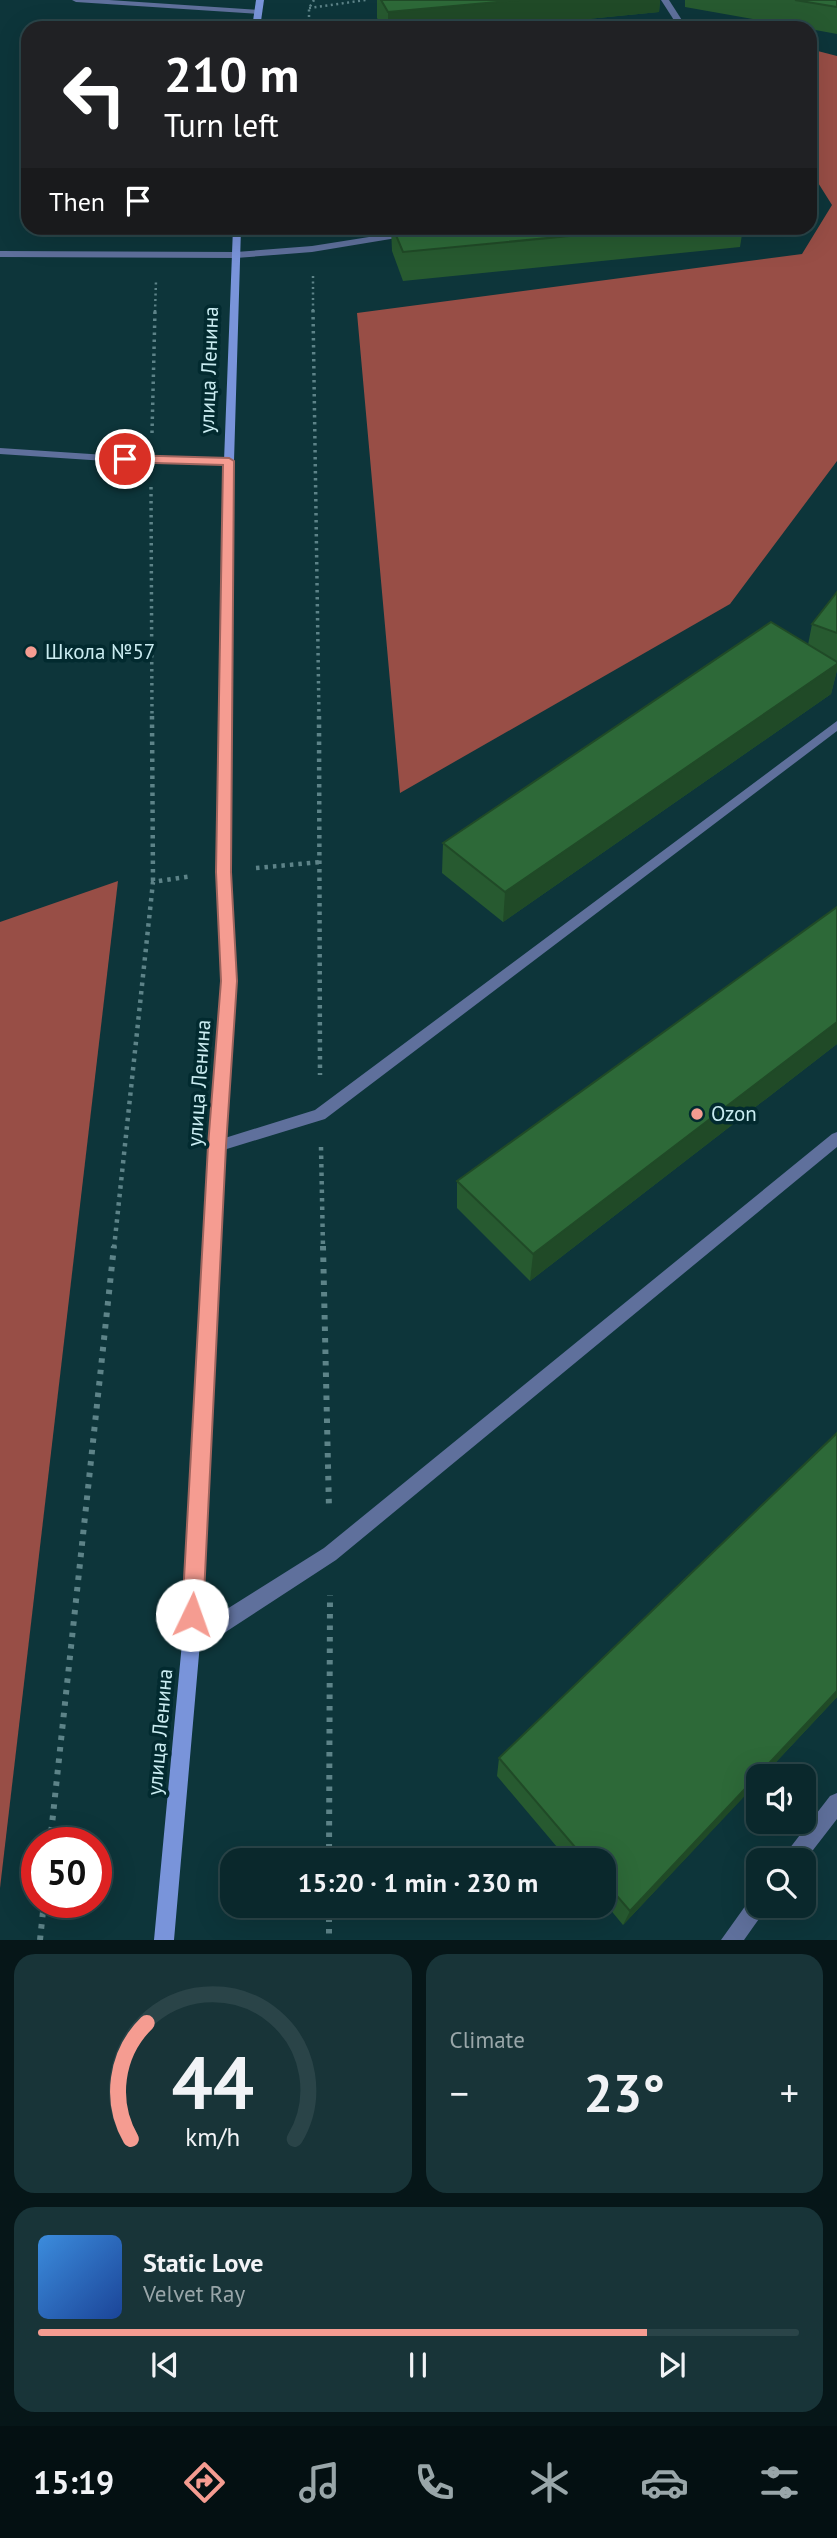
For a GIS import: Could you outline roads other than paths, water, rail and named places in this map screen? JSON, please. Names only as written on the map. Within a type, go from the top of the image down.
[{"type":"main road","points":[[256,21],[260,0]]},
{"type":"main road","name":"улица Ленина","points":[[164,1940],[191,1643],[217,1146],[229,981],[223,872],[229,461],[237,235]]},
{"type":"lane","points":[[76,0],[257,12]]},
{"type":"lane","points":[[666,0],[679,21]]},
{"type":"lane","points":[[0,254],[236,255],[312,249],[397,235]]},
{"type":"lane","points":[[0,451],[151,461],[229,461]]},
{"type":"lane","points":[[217,1146],[320,1115],[837,725]]},
{"type":"lane","points":[[191,1643],[330,1554],[837,1138]]},
{"type":"lane","points":[[802,1848],[837,1803]]},
{"type":"lane","points":[[731,1940],[748,1918]]},
{"type":"place","name":"Школа №57","points":[[31,652]]},
{"type":"place","name":"Ozon","points":[[697,1114]]}]
